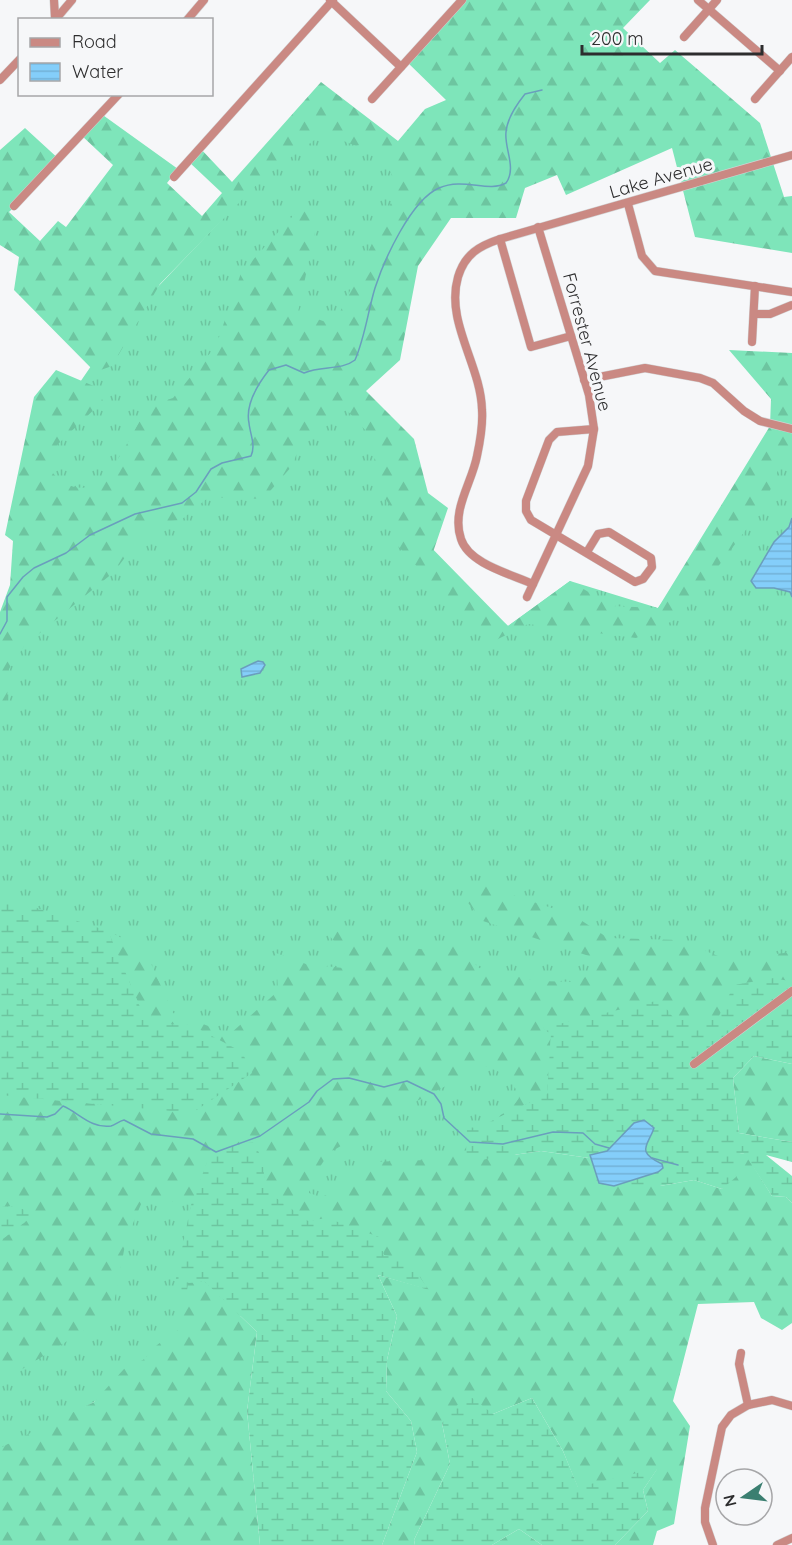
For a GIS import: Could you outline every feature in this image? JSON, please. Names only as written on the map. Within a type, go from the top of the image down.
[{"type":"street","points":[[54,0],[55,18]]},
{"type":"street","points":[[56,18],[72,0]]},
{"type":"street","points":[[189,18],[204,0]]},
{"type":"street","points":[[174,177],[332,0],[401,67]]},
{"type":"street","points":[[372,99],[462,0]]},
{"type":"street","points":[[698,0],[780,71]]},
{"type":"street","points":[[684,38],[717,0]]},
{"type":"street","points":[[755,99],[792,57]]},
{"type":"street","points":[[0,81],[18,61]]},
{"type":"street","points":[[14,206],[116,96]]},
{"type":"street","name":"Lake Avenue","points":[[533,584],[476,559],[461,541],[458,524],[460,504],[477,457],[482,412],[481,389],[464,342],[455,294],[458,276],[468,256],[480,246],[538,226],[628,204],[792,157]]},
{"type":"street","points":[[628,204],[642,256],[655,271],[792,292]]},
{"type":"street","name":"Forrester Avenue","points":[[527,597],[588,466],[594,429],[584,380],[538,226]]},
{"type":"street","points":[[500,239],[531,347],[571,336]]},
{"type":"street","points":[[752,342],[755,286]]},
{"type":"street","points":[[754,314],[770,314],[792,305]]},
{"type":"street","points":[[584,380],[645,368],[700,378],[713,383],[744,411],[760,421],[792,429]]},
{"type":"street","points":[[587,552],[598,534],[609,532],[651,558],[652,567],[643,579],[635,582],[587,552],[557,533],[531,520],[526,511],[526,501],[549,440],[557,432],[594,429]]},
{"type":"street","points":[[694,1064],[792,992]]},
{"type":"street","points":[[741,1353],[739,1364],[748,1405]]},
{"type":"street","points":[[713,1545],[705,1522],[705,1508],[717,1441],[722,1427],[731,1415],[748,1405],[772,1400],[792,1406]]},
{"type":"street","points":[[777,1545],[792,1538]]},
{"type":"green space","points":[[459,0],[650,0],[623,28],[660,63],[675,50],[760,123],[784,197],[792,196],[792,253],[695,237],[672,148],[566,195],[557,175],[525,188],[516,218],[451,218],[418,266],[400,360],[366,391],[414,439],[428,493],[448,508],[430,561],[508,626],[570,581],[612,606],[658,608],[770,426],[771,399],[729,350],[792,353],[792,447],[787,447],[764,506],[679,618],[636,638],[528,624],[488,644],[397,545],[393,511],[371,474],[378,444],[343,406],[303,437],[292,466],[264,498],[238,500],[210,496],[181,520],[151,523],[114,572],[24,646],[9,669],[6,712],[0,720],[0,612],[10,585],[13,541],[5,535],[34,397],[56,370],[96,387],[103,401],[57,445],[52,472],[63,482],[76,487],[84,488],[97,483],[115,464],[148,406],[173,398],[216,346],[241,273],[302,206],[316,227],[298,312],[334,325],[397,190],[379,140],[356,146],[324,133],[264,177],[160,284],[112,366],[95,372],[14,290],[19,257],[0,245],[0,150],[25,128],[61,161],[9,212],[40,241],[58,221],[66,227],[113,165],[81,135],[100,113],[178,169],[167,183],[202,216],[222,193],[188,161],[199,147],[232,182],[321,82],[398,141],[425,109],[446,100],[405,60]]},
{"type":"green space","points":[[325,111],[418,159],[350,382],[404,456],[419,535],[508,626],[570,581],[658,608],[792,429],[792,992],[0,1457],[0,670],[44,501],[52,423],[113,334]]},
{"type":"green space","points":[[470,881],[573,915],[608,938],[678,940],[728,960],[792,952],[792,982],[774,978],[720,1016],[543,1028],[551,1034],[547,1094],[477,1128],[467,1127],[466,1162],[541,1151],[589,1158],[660,1186],[694,1180],[722,1189],[735,1154],[745,1153],[772,1196],[786,1197],[792,1203],[792,1323],[782,1330],[761,1318],[754,1302],[698,1304],[673,1401],[690,1426],[674,1524],[657,1531],[653,1545],[615,1545],[648,1511],[643,1490],[657,1469],[578,1488],[563,1451],[532,1398],[493,1414],[442,1423],[450,1464],[414,1540],[415,1545],[382,1545],[417,1452],[411,1421],[386,1391],[387,1360],[397,1316],[378,1275],[428,1289],[384,1255],[327,1218],[308,1221],[265,1190],[263,1160],[212,1149],[191,1205],[144,1197],[126,1240],[112,1313],[0,1383],[0,1241],[33,1216],[18,1206],[0,1207],[0,1095],[192,1113],[191,1025],[161,1024],[140,1007],[108,931],[145,950],[173,1013],[230,1034],[278,991],[276,953],[306,964],[343,968],[345,954],[328,934],[343,930],[358,943],[406,946],[434,952],[455,943],[479,968],[538,981],[579,982],[592,971],[589,956],[483,921],[464,898]],"holes":[[[484,1066],[502,1073],[510,1081],[519,1098],[501,1115],[486,1121],[460,1122],[460,1142],[428,1160],[369,1162],[353,1172],[334,1192],[321,1197],[309,1193],[310,1182],[329,1153],[415,1102]]]},
{"type":"green space","points":[[0,896],[108,931],[140,1007],[161,1024],[191,1025],[242,1052],[252,1073],[192,1113],[0,1095]]},
{"type":"green space","points":[[774,978],[792,982],[792,1064],[754,1056],[733,1078],[739,1133],[792,1142],[792,1162],[766,1155],[792,1176],[792,1203],[786,1197],[772,1196],[744,1153],[735,1155],[736,1177],[722,1189],[694,1180],[660,1186],[602,1186],[589,1158],[541,1151],[466,1162],[467,1127],[477,1128],[547,1094],[551,1034],[542,1028],[660,1000],[675,1020],[719,1016],[734,985]]},
{"type":"green space","points":[[754,1056],[792,1064],[792,1142],[739,1133],[733,1078]]},
{"type":"green space","points":[[253,1142],[263,1160],[265,1190],[308,1221],[327,1218],[379,1237],[384,1255],[407,1259],[429,1290],[378,1275],[397,1316],[387,1360],[386,1391],[411,1421],[417,1452],[382,1545],[260,1545],[247,1411],[257,1332],[204,1281],[188,1283],[185,1307],[175,1283],[191,1205],[212,1149]]},
{"type":"green space","points":[[18,1206],[33,1216],[0,1241],[0,1207]]},
{"type":"green space","points":[[204,1281],[257,1332],[247,1411],[260,1545],[0,1545],[0,1448],[94,1402],[124,1369],[143,1360],[157,1345],[178,1330],[188,1283]]},
{"type":"green space","points":[[467,1394],[493,1414],[532,1398],[563,1451],[578,1487],[658,1468],[643,1490],[648,1511],[615,1545],[542,1545],[519,1529],[492,1545],[415,1545],[414,1540],[450,1464],[442,1423]]},
{"type":"green space","points":[[519,1529],[542,1545],[492,1545]]},
{"type":"water","points":[[792,518],[792,597],[790,592],[774,588],[756,588],[751,581],[774,542],[789,527]]},
{"type":"water","points":[[258,661],[265,665],[260,673],[242,677],[241,669]]},
{"type":"water","points":[[644,1120],[654,1128],[646,1152],[662,1164],[663,1168],[658,1172],[614,1186],[599,1183],[590,1155],[607,1151],[634,1123]]},
{"type":"waterway","points":[[0,634],[7,621],[7,597],[23,577],[34,568],[66,553],[90,535],[135,514],[182,503],[196,492],[211,469],[222,463],[251,456],[253,444],[249,409],[257,388],[269,370],[286,365],[304,373],[344,366],[355,360],[379,276],[400,232],[418,205],[439,188],[448,185],[499,186],[506,183],[510,171],[506,138],[508,122],[525,94],[542,90]]},
{"type":"waterway","points":[[0,1114],[47,1117],[55,1114],[63,1106],[97,1125],[111,1126],[124,1120],[151,1134],[193,1139],[216,1152],[260,1136],[309,1102],[317,1091],[333,1079],[349,1078],[384,1087],[407,1081],[434,1094],[441,1104],[444,1118],[470,1142],[503,1144],[553,1132],[583,1133],[595,1144],[609,1148]]},
{"type":"waterway","points":[[652,1158],[678,1165]]}]
